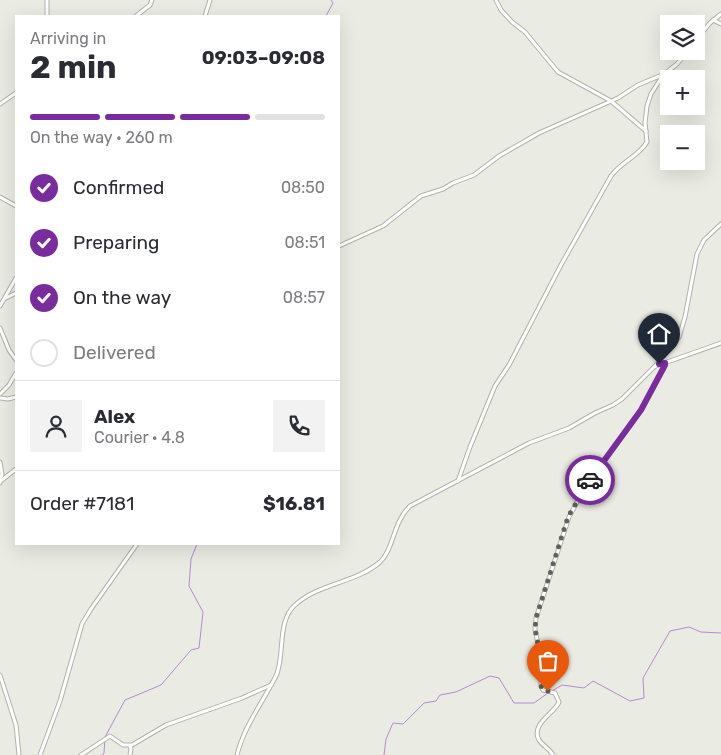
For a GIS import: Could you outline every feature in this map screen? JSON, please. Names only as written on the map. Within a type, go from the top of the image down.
[{"type":"street","points":[[47,0],[47,15]]},
{"type":"street","points":[[137,15],[150,5],[152,0]]},
{"type":"street","points":[[205,15],[210,0]]},
{"type":"street","points":[[496,0],[512,22],[525,32],[558,72],[611,101],[646,131]]},
{"type":"street","points":[[705,29],[721,14]]},
{"type":"street","points":[[713,20],[721,24]]},
{"type":"street","points":[[669,70],[680,60]]},
{"type":"street","points":[[340,246],[383,226],[421,196],[443,189],[454,182],[474,175],[511,148],[660,76]]},
{"type":"street","points":[[458,482],[468,452],[496,384],[509,365],[611,176],[647,142],[646,117],[648,100],[660,80]]},
{"type":"street","points":[[0,104],[15,95]]},
{"type":"street","points":[[0,197],[15,205]]},
{"type":"street","points":[[237,755],[243,736],[278,670],[285,623],[289,612],[295,605],[312,594],[368,571],[380,562],[389,547],[396,527],[407,509],[417,502],[529,443],[562,431],[617,403],[653,368],[678,337],[687,308],[697,254],[704,240],[721,224]]},
{"type":"street","points":[[0,306],[15,280]]},
{"type":"street","points":[[6,298],[15,294]]},
{"type":"street","points":[[0,328],[9,350],[15,359]]},
{"type":"street","points":[[653,368],[721,343]]},
{"type":"street","points":[[553,755],[539,739],[538,734],[538,729],[544,718],[558,706],[559,702],[554,693],[543,690],[541,686],[541,656],[535,629],[538,607],[572,509],[597,470],[641,410],[665,363]]},
{"type":"street","points":[[0,394],[9,385],[15,375]]},
{"type":"street","points":[[0,398],[15,397]]},
{"type":"street","points":[[0,462],[1,482]]},
{"type":"street","points":[[1,482],[15,470]]},
{"type":"street","points":[[40,755],[60,701],[82,624],[94,603],[136,545]]},
{"type":"street","points":[[0,675],[16,725],[19,755]]},
{"type":"street","points":[[81,755],[112,735],[123,745],[130,746],[138,743],[166,724],[242,698],[271,684]]},
{"type":"street","points":[[130,746],[130,755]]},
{"type":"waterway","points":[[327,15],[333,3],[331,0]]},
{"type":"waterway","points":[[102,755],[104,753],[105,737],[125,700],[161,685],[191,650],[199,648],[203,612],[189,586],[191,559],[197,545]]},
{"type":"waterway","points":[[552,691],[562,685],[584,688],[593,681],[630,701],[644,698],[643,678],[670,631],[689,627],[701,632],[721,633]]},
{"type":"waterway","points":[[384,755],[386,739],[393,723],[403,724],[424,703],[436,701],[440,695],[456,692],[490,676],[499,678],[514,703],[534,703],[548,693]]},
{"type":"way so far","points":[[548,691],[543,690],[541,686],[541,659],[535,629],[538,607],[554,566],[568,517],[590,480]]},
{"type":"route","points":[[590,480],[638,416],[665,365],[665,363],[659,364]]}]
